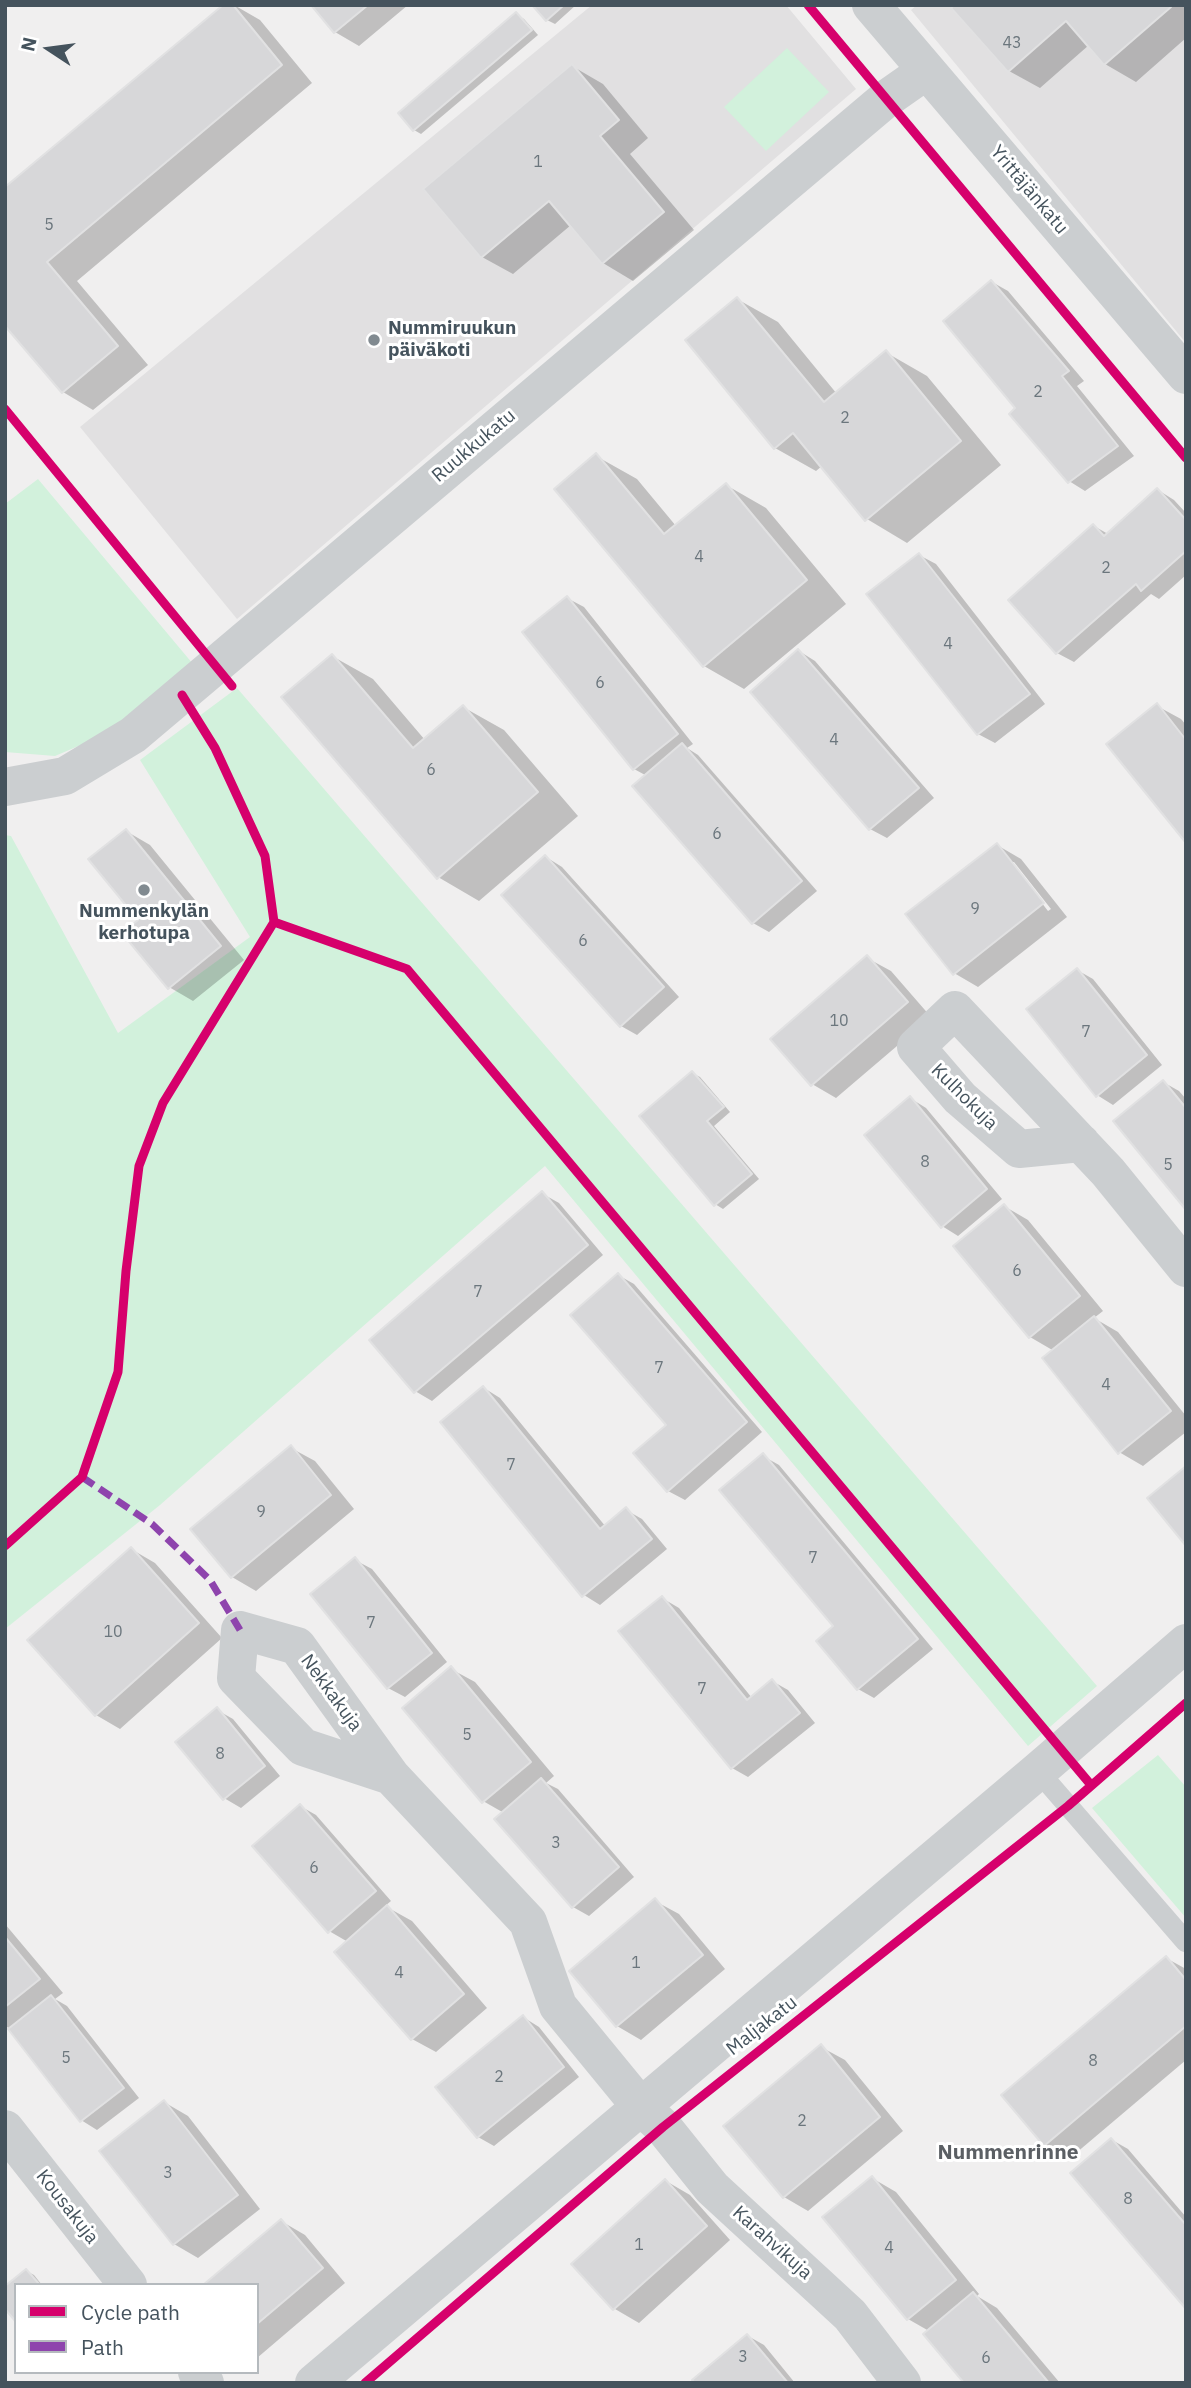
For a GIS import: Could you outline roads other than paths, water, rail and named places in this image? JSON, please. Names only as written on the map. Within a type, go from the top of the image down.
[{"type":"street","name":"Yrittäjänkatu","points":[[871,5],[1186,375]]},
{"type":"street","name":"Ruukkukatu","points":[[5,787],[65,776],[132,735],[886,99],[926,71]]},
{"type":"street","points":[[1081,1143],[1186,1268]]},
{"type":"street","name":"Maljakatu","points":[[313,2383],[1186,1643]]},
{"type":"street","points":[[391,1776],[528,1922],[558,2006],[640,2106]]},
{"type":"street","name":"Karahvikuja","points":[[640,2106],[663,2127],[712,2188],[850,2315],[902,2383]]},
{"type":"street","name":"Kousakuja","points":[[5,2129],[126,2283]]},
{"type":"lane","points":[[1038,1771],[1186,1942]]},
{"type":"place","name":"Nummiruukun päiväkoti","points":[[374,340]]},
{"type":"place","name":"Nummenkylän kerhotupa","points":[[144,890]]},
{"type":"district","name":"Nummenrinne","points":[[1008,2153]]}]
